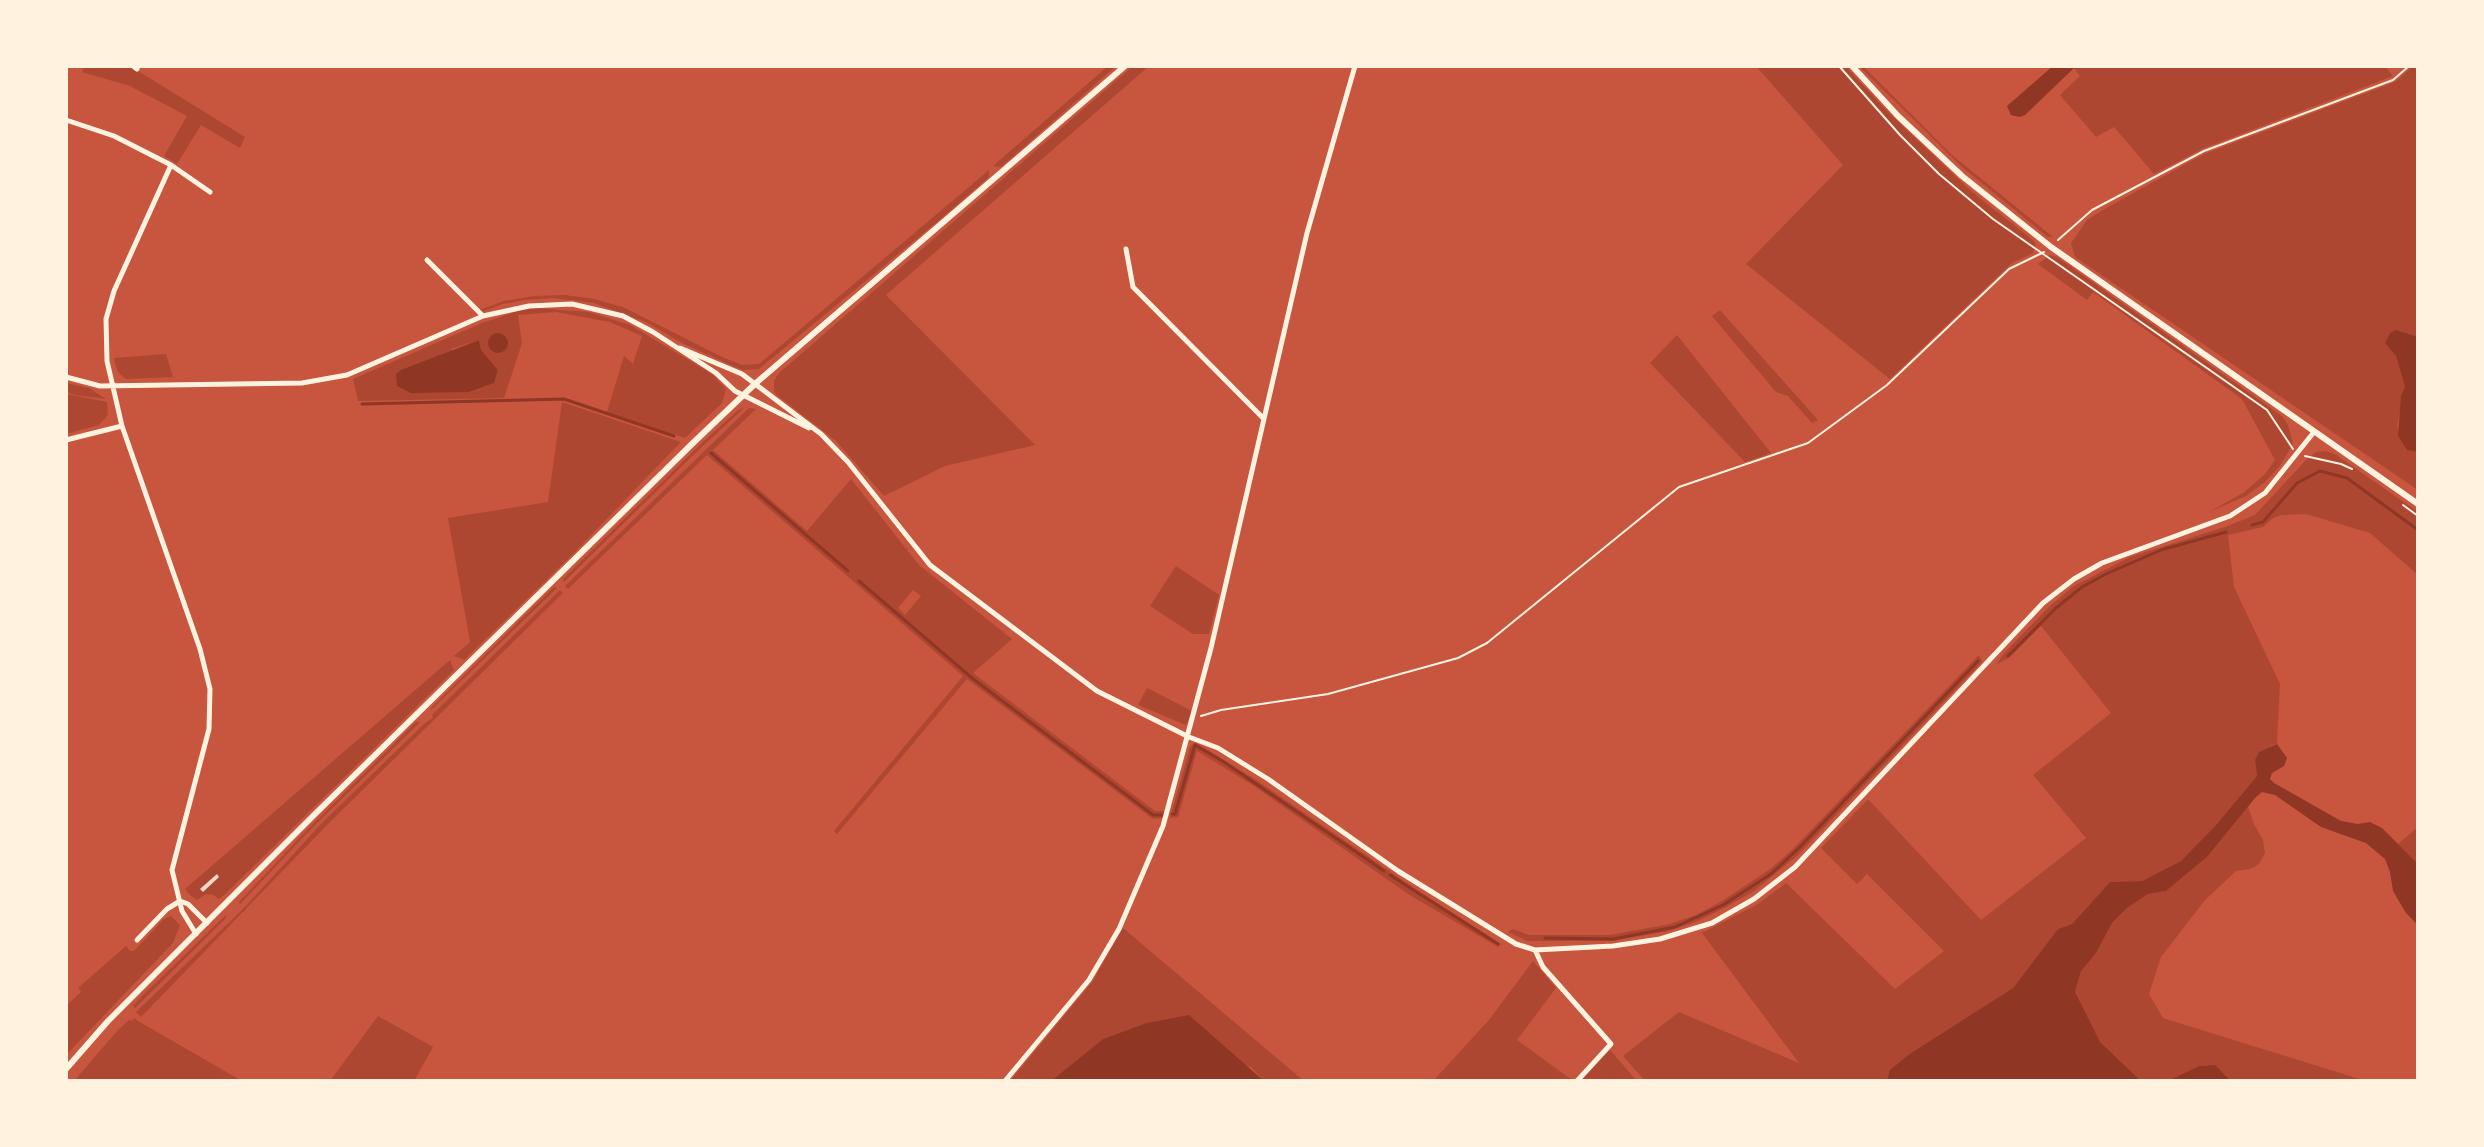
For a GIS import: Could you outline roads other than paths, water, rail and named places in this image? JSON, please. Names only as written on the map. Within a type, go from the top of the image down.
[{"type":"street","points":[[66,1069],[108,1021],[323,805],[743,395],[1125,66]]},
{"type":"street","points":[[1005,1081],[1089,980],[1119,929],[1163,826],[1194,719],[1307,233],[1355,66]]},
{"type":"street","points":[[1852,66],[1898,116],[1962,176],[2051,247],[2418,504]]},
{"type":"street","points":[[66,120],[114,136],[171,165],[210,192]]},
{"type":"street","points":[[171,165],[114,291],[106,319],[107,361],[138,480],[190,621],[210,689],[209,729],[172,870],[182,911],[196,934]]},
{"type":"street","points":[[1126,249],[1133,287],[1265,420]]},
{"type":"street","points":[[427,260],[483,316]]},
{"type":"street","points":[[66,377],[100,386],[302,383],[347,375],[483,316],[529,306],[572,304],[623,316],[680,348],[742,374],[821,434],[848,462],[930,565],[1097,691],[1189,737],[1218,748],[1268,779],[1398,871],[1516,944],[1535,950],[1613,946],[1660,939],[1712,923],[1754,899],[1795,867],[2043,603],[2074,579],[2102,563],[2230,516],[2265,493],[2314,432]]},
{"type":"street","points":[[680,348],[743,395],[821,434]]},
{"type":"street","points":[[66,440],[122,426]]},
{"type":"street","points":[[180,901],[188,904],[207,923]]},
{"type":"street","points":[[137,940],[167,909],[180,901]]},
{"type":"street","points":[[1535,950],[1543,967],[1611,1044],[1577,1081]]},
{"type":"waterway","points":[[362,404],[564,399],[674,436]]},
{"type":"waterway","points":[[711,453],[848,571]]},
{"type":"waterway","points":[[2252,525],[2263,522],[2297,483],[2320,471],[2347,478],[2418,530]]},
{"type":"waterway","points":[[2008,656],[2082,587],[2161,550],[2226,532]]},
{"type":"waterway","points":[[859,581],[972,678],[1153,815],[1163,815]]},
{"type":"waterway","points":[[1545,938],[1613,939],[1675,927],[1723,905],[1771,874],[1800,847],[1978,661]]},
{"type":"waterway","points":[[1172,814],[1175,814],[1195,745],[1384,871]]},
{"type":"waterway","points":[[1390,875],[1498,944]]}]
